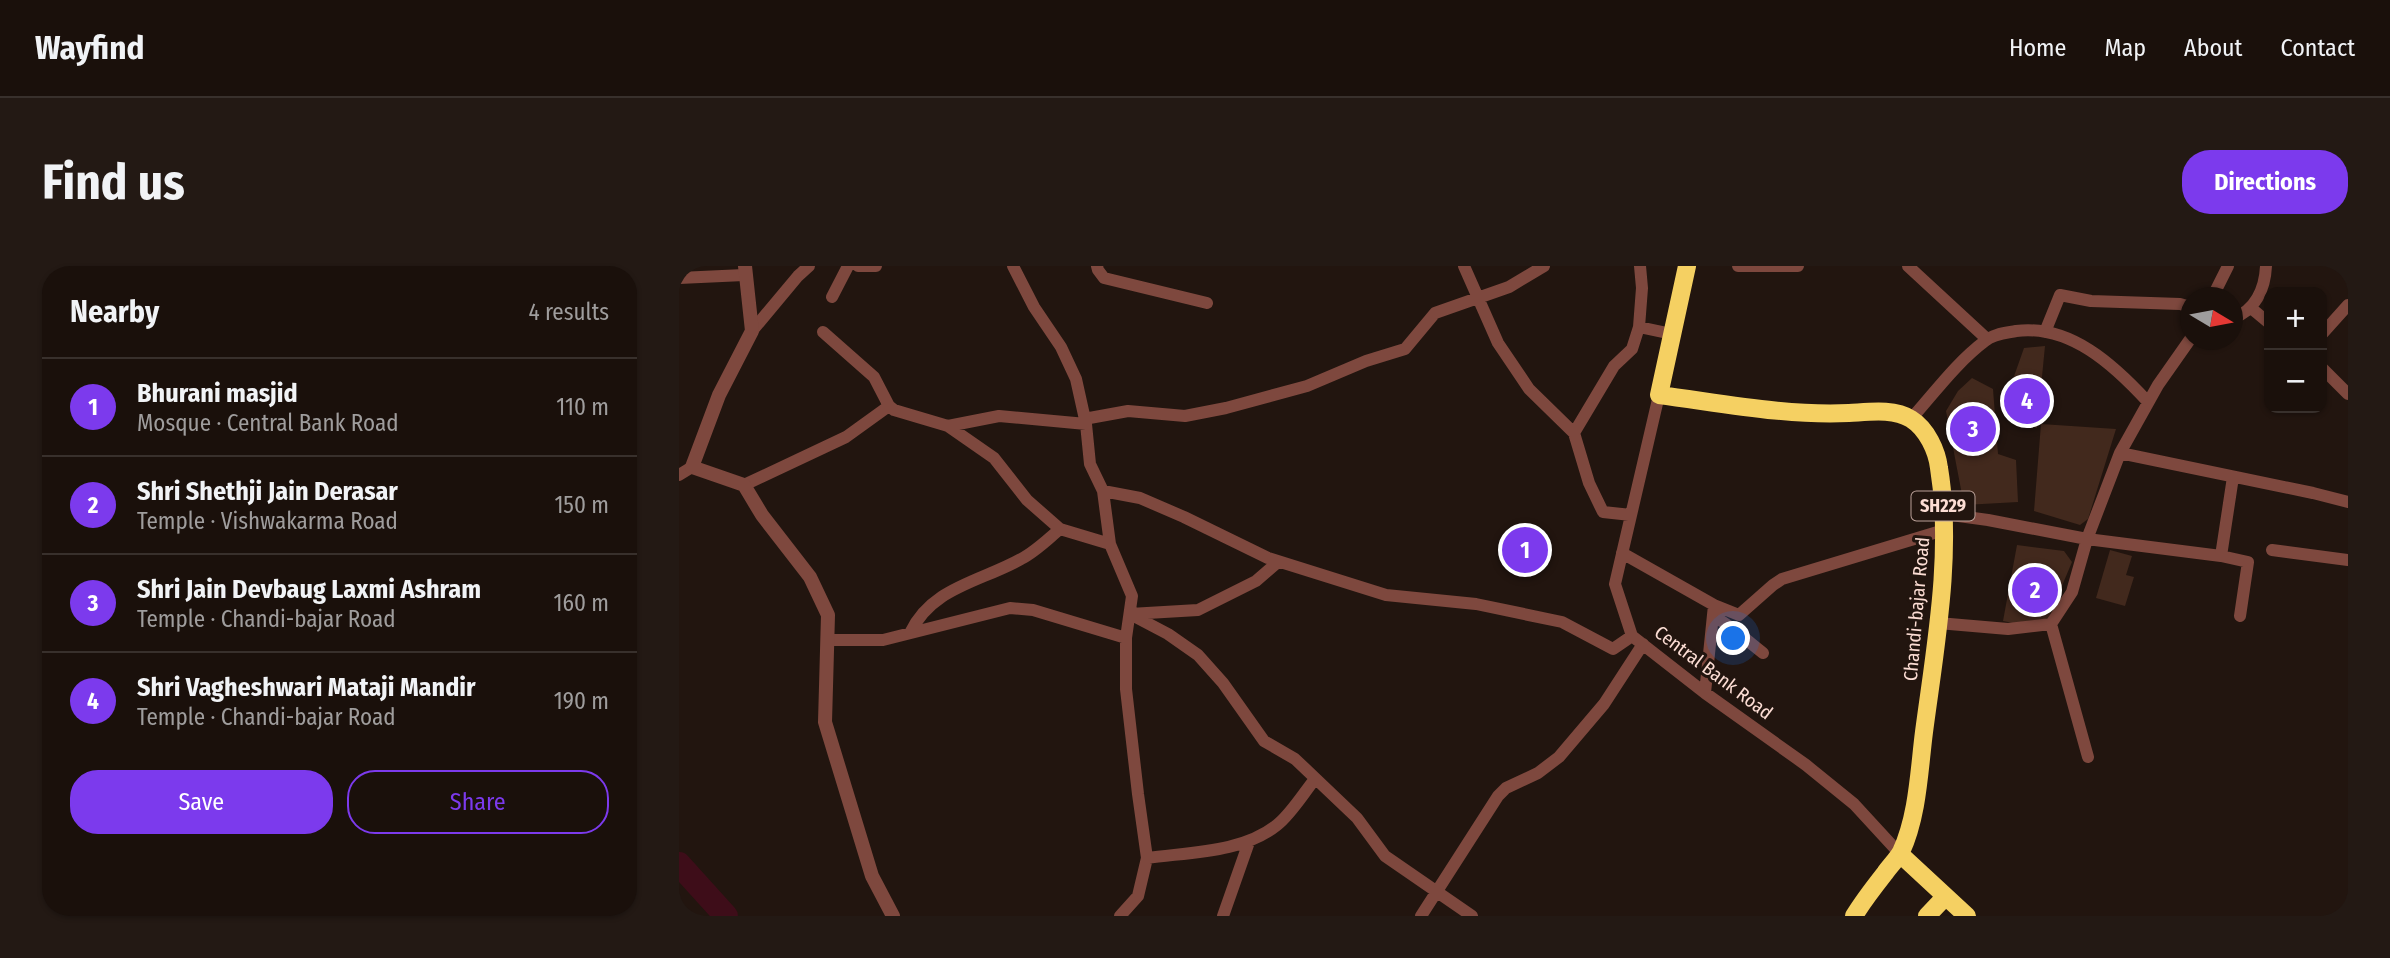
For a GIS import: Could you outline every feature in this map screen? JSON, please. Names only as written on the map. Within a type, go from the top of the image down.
[{"type":"main road","name":"Central Bank Road","points":[[1659,394],[1687,266]]},
{"type":"main road","points":[[1659,394],[1776,411],[1822,414],[1876,411],[1912,419]]},
{"type":"main road","name":"Chandi-bajar Road","points":[[1900,854],[1916,797],[1938,623],[1944,522],[1939,466],[1925,433],[1912,419]]},
{"type":"main road","points":[[1854,916],[1900,854],[1967,916]]},
{"type":"main road","points":[[1927,916],[1945,897]]},
{"type":"street","points":[[679,475],[692,467],[719,395],[753,331],[809,266]]},
{"type":"street","points":[[832,297],[848,266]]},
{"type":"street","points":[[858,266],[876,266]]},
{"type":"street","points":[[1013,266],[1034,307],[1061,347],[1076,379],[1090,464],[1103,491],[1110,544],[1132,596],[1126,638],[1126,689],[1147,858],[1138,896],[1120,916]]},
{"type":"street","points":[[1097,266],[1104,278],[1207,303]]},
{"type":"street","points":[[1464,266],[1498,343],[1529,389],[1574,433],[1590,484],[1603,512],[1631,515]]},
{"type":"street","points":[[948,426],[999,416],[1085,421],[1128,411],[1185,416],[1226,408],[1307,386],[1366,361],[1405,349],[1434,313],[1509,288],[1544,266]]},
{"type":"street","points":[[1574,433],[1614,366],[1632,349],[1639,327],[1642,288],[1640,266]]},
{"type":"street","points":[[1738,266],[1798,266]]},
{"type":"street","points":[[1908,266],[1987,339]]},
{"type":"street","points":[[2218,287],[2228,266]]},
{"type":"street","points":[[2243,314],[2251,308],[2259,295],[2266,266]]},
{"type":"street","points":[[679,278],[745,271],[753,331]]},
{"type":"street","points":[[2045,332],[2060,295],[2091,301],[2180,304]]},
{"type":"street","points":[[2327,328],[2348,304]]},
{"type":"street","points":[[2251,308],[2264,319]]},
{"type":"street","points":[[1639,327],[1672,334]]},
{"type":"street","points":[[1912,419],[1952,372],[1987,339],[2023,330],[2071,339],[2102,358],[2126,378],[2148,402]]},
{"type":"street","points":[[823,332],[874,377],[889,406],[901,414],[948,426],[994,458],[1027,500],[1060,529],[1110,544]]},
{"type":"street","points":[[2088,757],[2051,624],[2072,592],[2087,539],[2120,453],[2148,402],[2182,350]]},
{"type":"street","points":[[2327,374],[2348,394]]},
{"type":"street","name":"Central Bank Road","points":[[1659,394],[1615,584],[1637,640],[1705,693],[1806,765],[1854,804],[1900,854]]},
{"type":"street","points":[[744,485],[846,437],[889,406]]},
{"type":"street","points":[[2120,453],[2348,502]]},
{"type":"street","points":[[692,467],[744,485],[762,515],[810,577],[828,615],[825,722],[872,876],[893,916]]},
{"type":"street","points":[[2221,556],[2233,477]]},
{"type":"street","points":[[1103,491],[1140,498],[1278,562],[1386,596],[1476,604],[1562,622],[1613,649],[1637,640]]},
{"type":"street","points":[[1714,611],[1739,615],[1782,579],[1944,522],[1988,520],[2087,539],[2249,562],[2240,616]]},
{"type":"street","points":[[911,633],[919,615],[937,599],[1023,558],[1060,529]]},
{"type":"street","points":[[2272,550],[2348,560]]},
{"type":"street","points":[[1622,553],[1714,611],[1763,653]]},
{"type":"street","points":[[1130,614],[1198,610],[1256,581],[1278,562]]},
{"type":"street","points":[[828,640],[883,640],[1010,608],[1034,610],[1126,638]]},
{"type":"street","points":[[1705,693],[1714,611]]},
{"type":"street","points":[[1130,614],[1168,634],[1198,656],[1223,683],[1264,741],[1295,759],[1357,818],[1385,856],[1472,916]]},
{"type":"street","points":[[1938,623],[2008,629],[2051,624]]},
{"type":"street","points":[[1421,916],[1498,796],[1506,788],[1538,773],[1559,757],[1604,704],[1637,640]]},
{"type":"street","points":[[1147,858],[1219,849],[1249,842],[1279,824],[1315,779]]},
{"type":"street","points":[[1223,916],[1249,842]]},
{"type":"building","points":[[2045,346],[2037,428],[2017,421],[2012,382],[2024,348]]},
{"type":"building","points":[[1972,378],[1993,389],[1998,454],[2016,460],[2018,502],[1964,505],[1946,411],[1958,391]]},
{"type":"building","points":[[2041,424],[2116,429],[2088,519],[2080,525],[2034,511]]},
{"type":"building","points":[[2017,545],[2064,551],[2072,562],[2048,619],[2013,623],[2003,621]]},
{"type":"building","points":[[2110,550],[2132,556],[2126,575],[2134,577],[2125,606],[2096,598]]},
{"type":"waterway","points":[[679,864],[726,916]]},
{"type":"place","name":"Shri Vagheshwari Mataji Mandir","points":[[2027,401]]},
{"type":"place","name":"Shri Jain Devbaug Laxmi Ashram","points":[[1973,429]]},
{"type":"place","name":"Bhurani masjid","points":[[1525,550]]},
{"type":"place","name":"Shri Shethji Jain Derasar","points":[[2035,590]]}]
